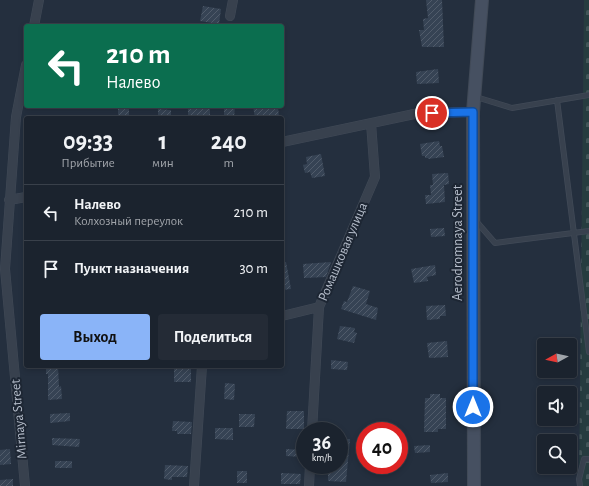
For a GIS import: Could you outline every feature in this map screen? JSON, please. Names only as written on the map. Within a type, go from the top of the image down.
[{"type":"street","points":[[34,24],[39,0]]},
{"type":"street","points":[[230,16],[233,0]]},
{"type":"street","name":"Aerodromnaya Street","points":[[474,486],[473,112],[482,0]]},
{"type":"street","name":"Mirnaya Street","points":[[24,75],[16,117],[3,269],[25,486]]},
{"type":"street","points":[[284,142],[419,113],[473,112]]},
{"type":"street","name":"Ромашковая улица","points":[[313,422],[319,307],[375,177],[371,124]]},
{"type":"street","points":[[9,200],[24,197]]},
{"type":"street","points":[[284,316],[319,307]]},
{"type":"street","points":[[194,486],[202,368]]},
{"type":"street","points":[[309,486],[310,474]]},
{"type":"lane","points":[[474,96],[512,108],[589,95]]},
{"type":"lane","points":[[557,100],[589,352]]},
{"type":"lane","points":[[473,217],[495,243],[589,231]]},
{"type":"lane","points":[[580,486],[579,479],[584,459],[589,459]]},
{"type":"green space","points":[[584,0],[589,0],[589,486],[579,486]]},
{"type":"building","points":[[426,0],[442,0],[444,47],[422,47],[419,30],[424,30],[423,19],[428,18]]},
{"type":"building","points":[[203,6],[221,9],[219,24],[200,21]]},
{"type":"building","points":[[438,69],[439,83],[417,84],[416,72]]},
{"type":"building","points":[[118,108],[129,108],[129,116],[118,115]]},
{"type":"building","points":[[188,108],[210,108],[210,116],[188,116]]},
{"type":"building","points":[[224,108],[235,108],[234,116],[224,116]]},
{"type":"building","points":[[253,108],[278,108],[279,116],[255,116]]},
{"type":"building","points":[[158,109],[171,110],[171,116],[158,116]]},
{"type":"building","points":[[439,141],[440,146],[442,146],[444,157],[428,159],[425,158],[425,156],[422,156],[420,144]]},
{"type":"building","points":[[321,154],[325,176],[312,178],[310,172],[305,173],[303,165],[307,164],[306,157]]},
{"type":"building","points":[[448,173],[449,184],[444,185],[445,202],[426,204],[425,195],[431,195],[430,185],[433,185],[432,174]]},
{"type":"building","points":[[444,228],[445,236],[431,237],[430,229]]},
{"type":"building","points":[[284,262],[286,262],[291,289],[284,290]]},
{"type":"building","points":[[331,262],[326,277],[304,278],[303,264]]},
{"type":"building","points":[[435,265],[436,275],[427,277],[428,281],[414,283],[411,269]]},
{"type":"building","points":[[353,286],[370,291],[366,304],[378,308],[376,320],[341,309],[344,301],[347,302]]},
{"type":"building","points":[[445,305],[446,316],[440,316],[440,319],[427,320],[426,306]]},
{"type":"building","points":[[340,326],[355,328],[354,332],[357,333],[354,343],[337,339]]},
{"type":"building","points":[[447,341],[448,357],[429,358],[427,343]]},
{"type":"building","points":[[331,360],[348,362],[347,370],[331,369]]},
{"type":"building","points":[[46,368],[58,368],[59,387],[61,386],[62,399],[48,400],[48,374],[46,374]]},
{"type":"building","points":[[174,368],[191,368],[191,382],[174,382]]},
{"type":"building","points":[[225,383],[235,384],[234,400],[224,399]]},
{"type":"building","points":[[430,394],[440,394],[440,398],[446,398],[446,429],[438,429],[438,432],[424,432],[425,398],[430,398]]},
{"type":"building","points":[[287,411],[304,411],[304,422],[296,422],[296,429],[286,429]]},
{"type":"building","points":[[70,413],[70,421],[50,423],[50,414]]},
{"type":"building","points":[[239,414],[255,414],[254,427],[239,427]]},
{"type":"building","points":[[173,421],[192,422],[191,434],[177,434],[177,431],[172,431]]},
{"type":"building","points":[[215,428],[233,428],[233,440],[215,439]]},
{"type":"building","points":[[52,438],[80,439],[79,447],[52,445]]},
{"type":"building","points":[[348,439],[350,439],[348,460]]},
{"type":"building","points":[[430,445],[430,452],[415,453],[414,446]]},
{"type":"building","points":[[10,449],[11,464],[0,465],[0,450]]},
{"type":"building","points":[[286,449],[296,450],[296,457],[286,456]]},
{"type":"building","points":[[55,461],[72,461],[72,468],[55,468]]},
{"type":"building","points":[[165,465],[188,466],[187,477],[172,477],[172,480],[164,479]]},
{"type":"building","points":[[237,471],[247,471],[247,483],[237,483]]},
{"type":"building","points":[[281,473],[301,474],[300,484],[281,484]]},
{"type":"building","points":[[448,473],[448,482],[431,483],[430,475]]},
{"type":"building","points":[[328,474],[347,474],[346,482],[328,481]]},
{"type":"building","points":[[13,479],[13,486],[0,486],[0,480]]},
{"type":"route","points":[[432,113],[473,112],[473,407]]}]
